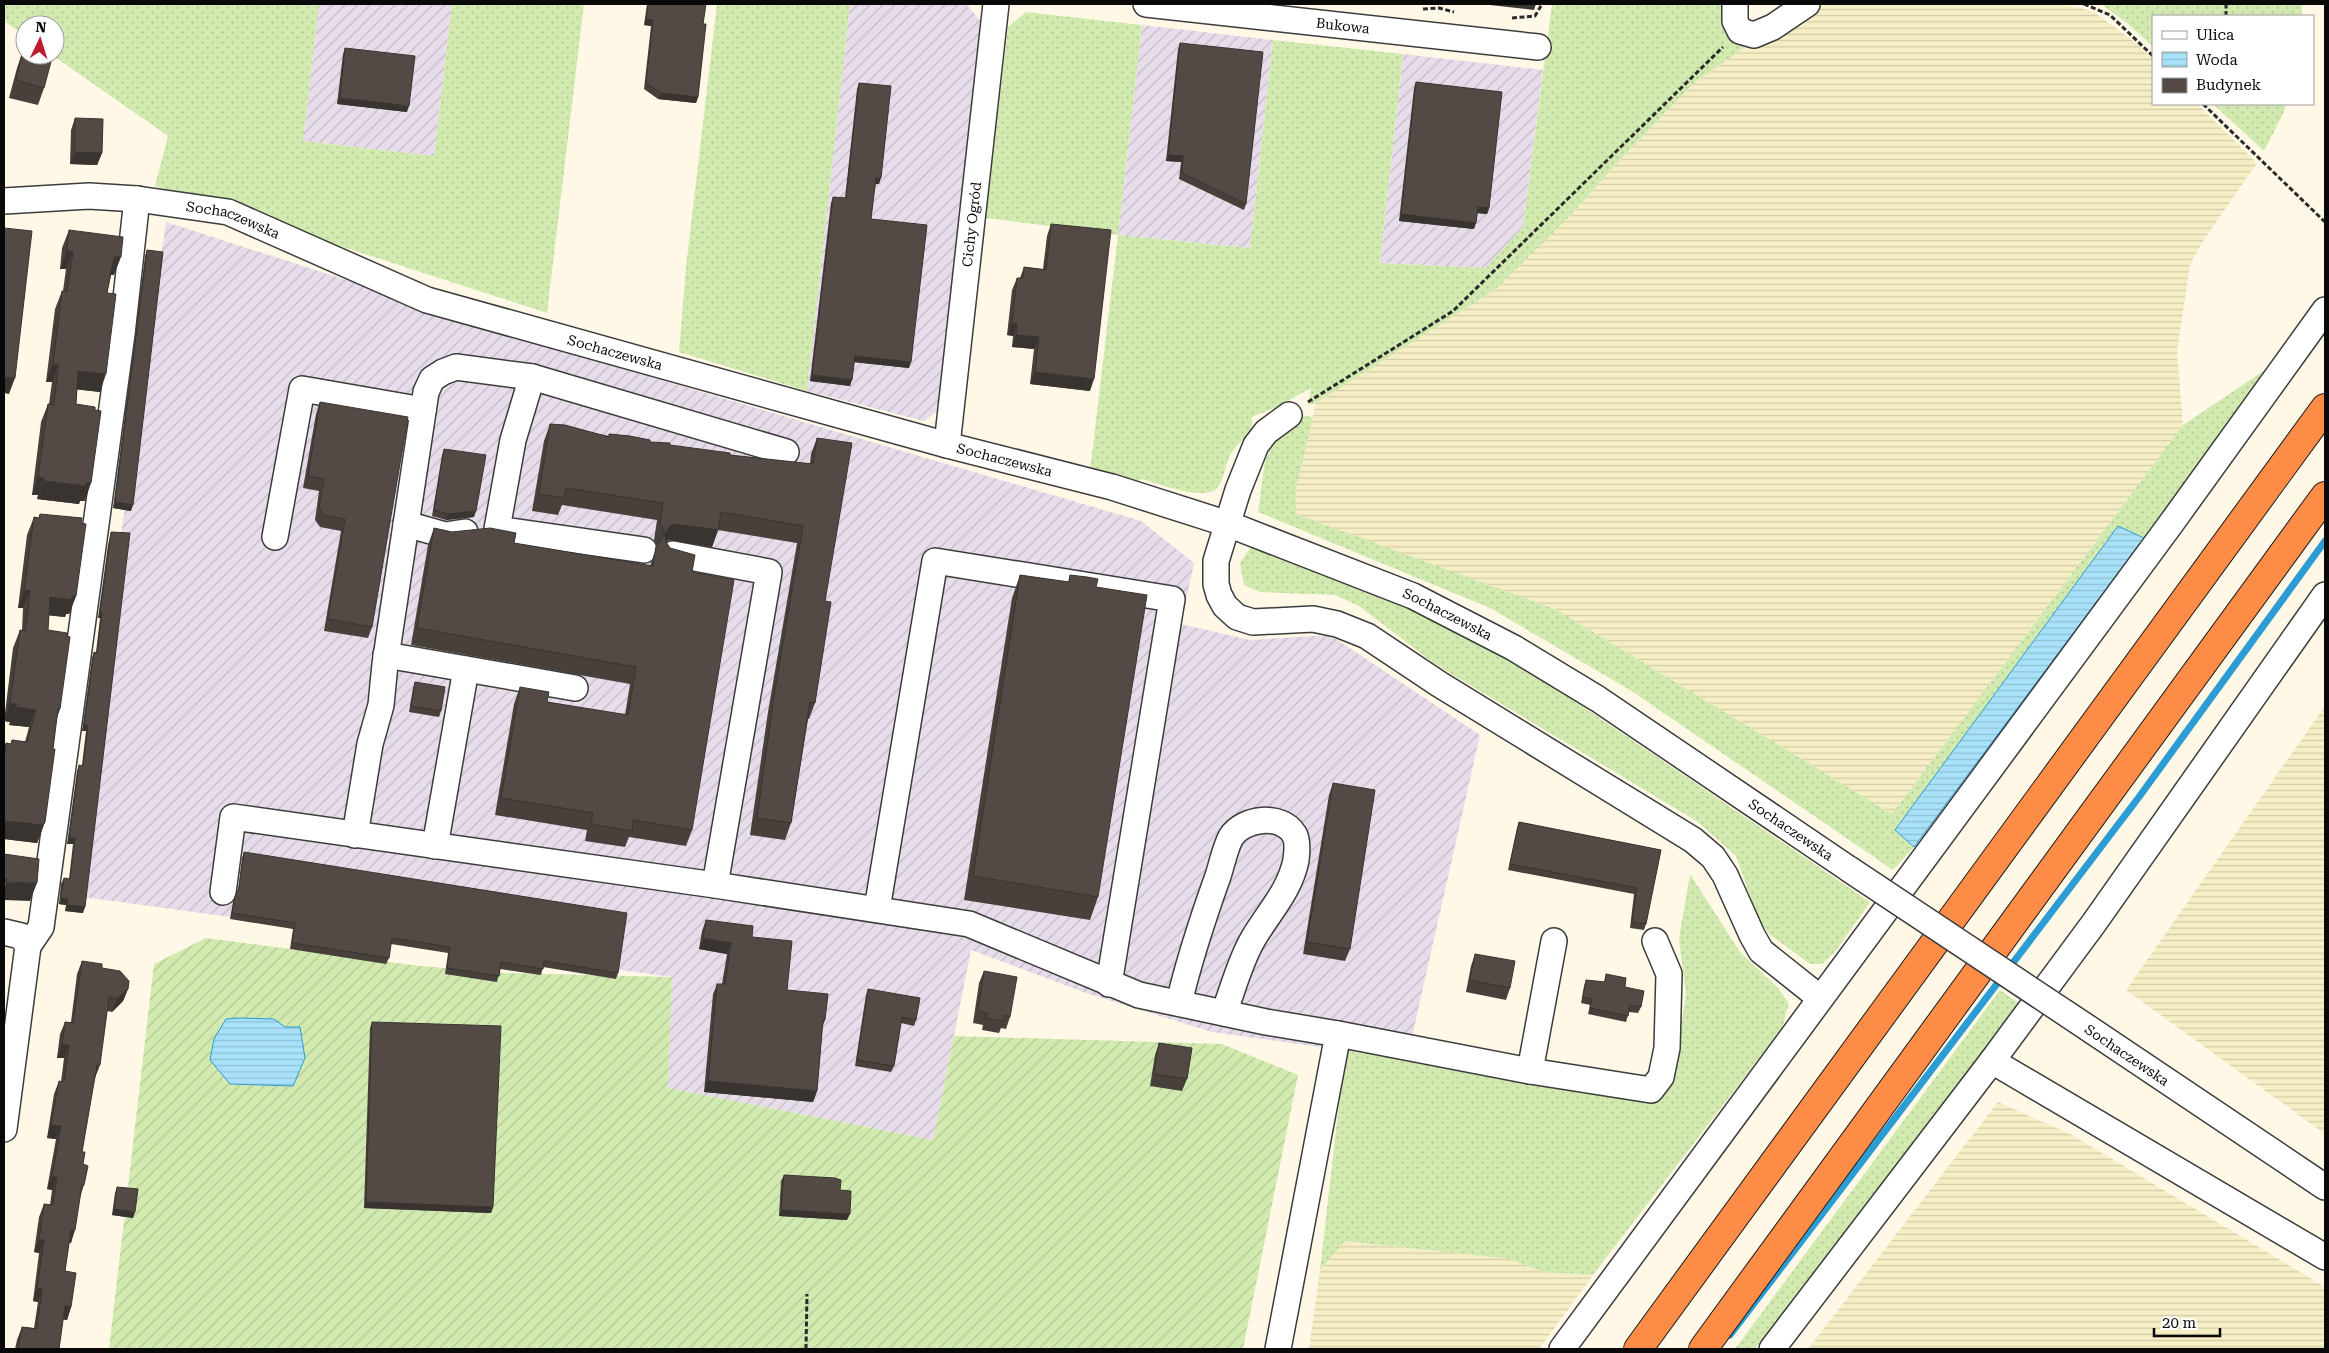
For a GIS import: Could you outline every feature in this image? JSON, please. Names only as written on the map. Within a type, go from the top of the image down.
[{"type":"highway","points":[[1638,1349],[2325,408]]},
{"type":"highway","points":[[1703,1349],[2325,496]]},
{"type":"street","name":"Cichy Ogród","points":[[947,445],[996,4]]},
{"type":"street","name":"Bukowa","points":[[1146,4],[1538,47]]},
{"type":"street","points":[[1735,4],[1735,21],[1740,31],[1754,36],[1773,27],[1807,4]]},
{"type":"street","name":"Sochaczewska","points":[[4,201],[89,196],[137,199],[228,212],[426,300],[947,445],[1112,487],[1228,524],[1413,596],[1514,648],[1598,699],[2325,1187]]},
{"type":"street","points":[[4,1129],[28,946],[41,927],[122,334],[137,199]]},
{"type":"street","points":[[1562,1349],[2170,525],[2325,310]]},
{"type":"street","points":[[355,835],[370,744],[381,706],[386,655],[423,410],[426,392],[432,379],[456,367],[532,378],[786,452]]},
{"type":"street","points":[[498,529],[513,440],[532,378]]},
{"type":"street","points":[[275,537],[302,389],[423,410]]},
{"type":"street","points":[[1289,415],[1266,432],[1256,445],[1248,462],[1216,561],[1216,584],[1225,606],[1237,617],[1254,622],[1313,619],[1337,624],[1367,636],[1439,684],[1693,840],[1713,858],[1726,875],[1761,951],[1820,998]]},
{"type":"street","points":[[406,524],[445,535],[498,529],[644,550]]},
{"type":"street","points":[[673,554],[770,572],[715,885]]},
{"type":"street","points":[[877,909],[935,561],[1172,599],[1109,984]]},
{"type":"street","points":[[1772,1349],[1992,1061],[2094,923],[2325,595]]},
{"type":"street","points":[[386,655],[575,688]]},
{"type":"street","points":[[436,846],[466,669]]},
{"type":"street","points":[[222,892],[233,817],[715,885],[969,924],[1139,995],[1530,1071],[1651,1090],[1661,1077],[1667,1048],[1668,974],[1655,941]]},
{"type":"street","points":[[1180,1003],[1203,919],[1231,837],[1242,827],[1270,820],[1285,826],[1294,834],[1297,846],[1296,860],[1290,879],[1277,904],[1252,940],[1224,1013]]},
{"type":"street","points":[[4,932],[21,936],[28,946]]},
{"type":"street","points":[[1530,1071],[1554,941]]},
{"type":"street","points":[[1278,1349],[1338,1034]]},
{"type":"street","points":[[1992,1061],[2325,1257]]},
{"type":"path","points":[[1508,18],[1535,16],[1542,4]]},
{"type":"path","points":[[2084,4],[2110,15],[2152,55]]},
{"type":"path","points":[[1417,10],[1439,8],[1460,14]]},
{"type":"path","points":[[1289,415],[1453,311],[1740,31]]},
{"type":"path","points":[[2204,105],[2325,222]]},
{"type":"path","points":[[806,1349],[807,1294]]},
{"type":"shaded area","points":[[319,4],[452,4],[434,156],[303,141]]},
{"type":"shaded area","points":[[850,4],[967,5],[982,23],[937,411],[924,421],[807,391]]},
{"type":"shaded area","points":[[1814,4],[2062,4],[2092,11],[2135,42],[2152,58],[2152,105],[2198,105],[2257,163],[2203,241],[2190,265],[2177,351],[2183,425],[1892,814],[1557,610],[1295,514],[1296,489],[1316,403],[1496,289],[1567,219],[1693,84],[1748,45]]},
{"type":"shaded area","points":[[1142,25],[1273,40],[1250,248],[1118,235]]},
{"type":"shaded area","points":[[1403,54],[1543,70],[1523,227],[1486,268],[1380,263]]},
{"type":"shaded area","points":[[166,222],[630,371],[1141,521],[1194,563],[1181,624],[1250,640],[1330,635],[1480,735],[1407,1059],[1212,1032],[1089,994],[971,950],[933,1140],[668,1088],[672,977],[69,895]]},
{"type":"shaded area","points":[[2325,706],[2325,1134],[2126,990]]},
{"type":"shaded area","points":[[1998,1102],[2072,1135],[2325,1287],[2325,1349],[1808,1349]]},
{"type":"shaded area","points":[[1345,1241],[1510,1259],[1543,1272],[1593,1275],[1539,1349],[1309,1349],[1320,1270]]},
{"type":"green space","points":[[4,4],[319,4],[303,141],[434,156],[452,4],[584,4],[547,313],[155,186],[168,136],[65,64],[65,15],[15,15],[15,29],[4,21]]},
{"type":"green space","points":[[717,4],[850,4],[807,391],[679,352],[686,267]]},
{"type":"green space","points":[[1552,4],[1730,4],[1748,45],[1693,84],[1567,219],[1496,289],[1316,403],[1308,405],[1311,388],[1279,406],[1252,417],[1249,432],[1232,452],[1218,487],[1212,491],[1193,493],[1141,479],[1138,481],[1090,471],[1118,235],[1250,248],[1273,40],[1403,54],[1380,263],[1486,268],[1523,227]]},
{"type":"green space","points":[[2101,4],[2302,4],[2302,15],[2152,15],[2152,46],[2127,23]]},
{"type":"green space","points":[[1026,12],[1142,25],[1118,235],[986,218],[1008,27]]},
{"type":"green space","points":[[2214,105],[2286,105],[2264,151]]},
{"type":"green space","points":[[2271,366],[2144,538],[2119,526],[1896,830],[1914,847],[1893,870],[1630,690],[1490,608],[1258,512],[1265,461],[1277,436],[1301,415],[1313,417],[1296,489],[1296,514],[1557,610],[1892,814],[2183,425]]},
{"type":"green space","points":[[1250,548],[1270,548],[1448,624],[1544,680],[1870,902],[1835,952],[1822,964],[1810,964],[1769,934],[1758,918],[1736,856],[1698,822],[1435,664],[1359,606],[1335,595],[1260,592],[1244,585],[1240,563]]},
{"type":"green space","points":[[1690,874],[1740,952],[1779,989],[1789,1004],[1782,1028],[1593,1275],[1543,1272],[1510,1259],[1345,1241],[1320,1270],[1345,1051],[1407,1059],[1645,1100],[1669,1089],[1686,995],[1679,938]]},
{"type":"green space","points":[[206,938],[420,966],[505,973],[672,977],[668,1088],[933,1140],[954,1036],[1222,1044],[1298,1075],[1243,1349],[109,1349],[154,964]]},
{"type":"green space","points":[[2000,990],[2020,1004],[1755,1349],[1735,1349]]},
{"type":"water","points":[[2118,526],[2144,538],[1914,847],[1895,830]]},
{"type":"water","points":[[226,1019],[274,1019],[285,1027],[300,1027],[305,1058],[293,1086],[230,1084],[210,1060],[214,1039]]},
{"type":"building","points":[[648,4],[706,4],[703,24],[706,24],[698,97],[661,93],[646,83],[653,20],[646,19]]},
{"type":"building","points":[[1180,43],[1263,52],[1246,204],[1182,173],[1183,156],[1168,155]]},
{"type":"building","points":[[345,48],[415,56],[409,106],[340,98]]},
{"type":"building","points":[[20,65],[50,65],[44,88],[16,80]]},
{"type":"building","points":[[1416,82],[1502,92],[1489,208],[1478,207],[1476,223],[1401,214]]},
{"type":"building","points":[[859,83],[891,86],[881,178],[876,178],[871,219],[927,225],[911,362],[855,356],[852,380],[812,375],[833,197],[846,198]]},
{"type":"building","points":[[75,118],[103,119],[102,153],[75,152]]},
{"type":"building","points":[[1051,224],[1111,230],[1094,379],[1035,372],[1039,337],[1016,335],[1017,324],[1012,323],[1017,278],[1023,278],[1024,267],[1046,270]]},
{"type":"building","points":[[4,228],[32,231],[15,378],[4,377]]},
{"type":"building","points":[[69,230],[123,237],[121,257],[114,257],[107,293],[116,294],[106,374],[78,371],[76,404],[95,407],[95,410],[101,411],[91,483],[86,483],[86,486],[44,481],[44,478],[38,477],[48,404],[54,405],[58,365],[53,364],[62,291],[67,292],[73,252],[67,251]]},
{"type":"building","points":[[147,250],[163,252],[133,505],[115,502]]},
{"type":"building","points":[[320,402],[408,417],[372,627],[328,619],[345,519],[324,515],[319,508],[324,479],[308,476]]},
{"type":"building","points":[[550,424],[565,425],[609,437],[609,434],[630,436],[650,440],[650,442],[670,443],[670,445],[730,453],[730,455],[813,464],[817,438],[852,443],[825,601],[831,602],[815,703],[810,702],[791,823],[757,818],[774,696],[803,526],[721,512],[718,530],[675,524],[669,527],[665,534],[666,542],[670,548],[695,555],[692,572],[734,580],[692,830],[633,820],[632,831],[591,824],[593,813],[501,798],[520,687],[549,692],[547,702],[628,715],[636,667],[417,628],[434,528],[452,532],[490,528],[516,533],[514,543],[653,566],[656,546],[664,536],[664,528],[660,523],[663,503],[566,488],[564,498],[539,494]]},
{"type":"building","points":[[444,449],[486,455],[476,511],[448,514],[434,510]]},
{"type":"building","points":[[40,514],[82,518],[81,523],[86,524],[76,596],[72,596],[72,600],[50,597],[48,630],[67,633],[67,636],[70,637],[60,709],[58,709],[53,749],[55,749],[45,822],[43,825],[4,821],[4,757],[6,743],[11,744],[12,740],[27,742],[36,710],[16,707],[16,704],[10,703],[20,630],[25,631],[28,611],[30,591],[24,590],[34,517],[39,518]]},
{"type":"building","points":[[111,532],[130,533],[85,907],[67,905],[68,899],[61,898],[64,878],[70,879],[75,838],[69,838],[79,765],[83,766],[88,725],[84,725],[94,652],[97,653],[102,612],[100,612]]},
{"type":"building","points":[[1020,575],[1069,582],[1070,575],[1087,577],[1098,579],[1096,587],[1147,595],[1098,897],[973,876]]},
{"type":"building","points":[[415,682],[445,687],[441,711],[411,706]]},
{"type":"building","points":[[1333,783],[1375,790],[1350,949],[1307,942]]},
{"type":"building","points":[[1519,822],[1661,850],[1646,924],[1632,922],[1637,888],[1510,864]]},
{"type":"building","points":[[244,852],[627,913],[618,973],[544,961],[543,969],[501,962],[499,976],[447,968],[450,947],[392,938],[389,958],[292,943],[295,923],[232,913],[235,896],[239,888]]},
{"type":"building","points":[[4,854],[39,859],[37,883],[6,882],[7,879],[4,879]]},
{"type":"building","points":[[706,920],[753,926],[752,937],[792,941],[787,990],[828,994],[825,1020],[823,1020],[817,1091],[708,1081],[717,984],[725,984],[731,943],[703,938]]},
{"type":"building","points":[[1475,954],[1515,961],[1510,988],[1470,980]]},
{"type":"building","points":[[82,961],[102,964],[102,968],[120,971],[129,981],[128,989],[117,999],[109,997],[100,1065],[97,1065],[82,1152],[85,1152],[83,1164],[88,1166],[84,1185],[82,1185],[75,1230],[71,1230],[65,1271],[76,1273],[71,1307],[65,1306],[59,1349],[18,1349],[22,1327],[37,1329],[42,1289],[37,1288],[44,1240],[39,1240],[44,1204],[53,1205],[57,1177],[52,1177],[61,1126],[51,1125],[59,1081],[64,1082],[69,1045],[62,1045],[65,1022],[73,1023]]},
{"type":"building","points":[[984,971],[1017,977],[1010,1017],[1004,1015],[1003,1021],[986,1018],[987,1013],[978,1011]]},
{"type":"building","points":[[1606,974],[1626,978],[1625,987],[1644,991],[1641,1007],[1630,1005],[1628,1016],[1590,1008],[1592,999],[1583,997],[1586,980],[1605,982]]},
{"type":"building","points":[[868,989],[920,998],[916,1020],[902,1017],[894,1066],[857,1060]]},
{"type":"building","points":[[372,1022],[501,1026],[493,1207],[366,1202]]},
{"type":"building","points":[[1159,1043],[1192,1048],[1187,1079],[1154,1074]]},
{"type":"building","points":[[784,1175],[841,1180],[840,1190],[851,1191],[850,1214],[781,1210]]},
{"type":"building","points":[[117,1187],[138,1189],[135,1212],[114,1209]]},
{"type":"waterway","points":[[1730,1335],[2139,797],[2325,541]]}]
